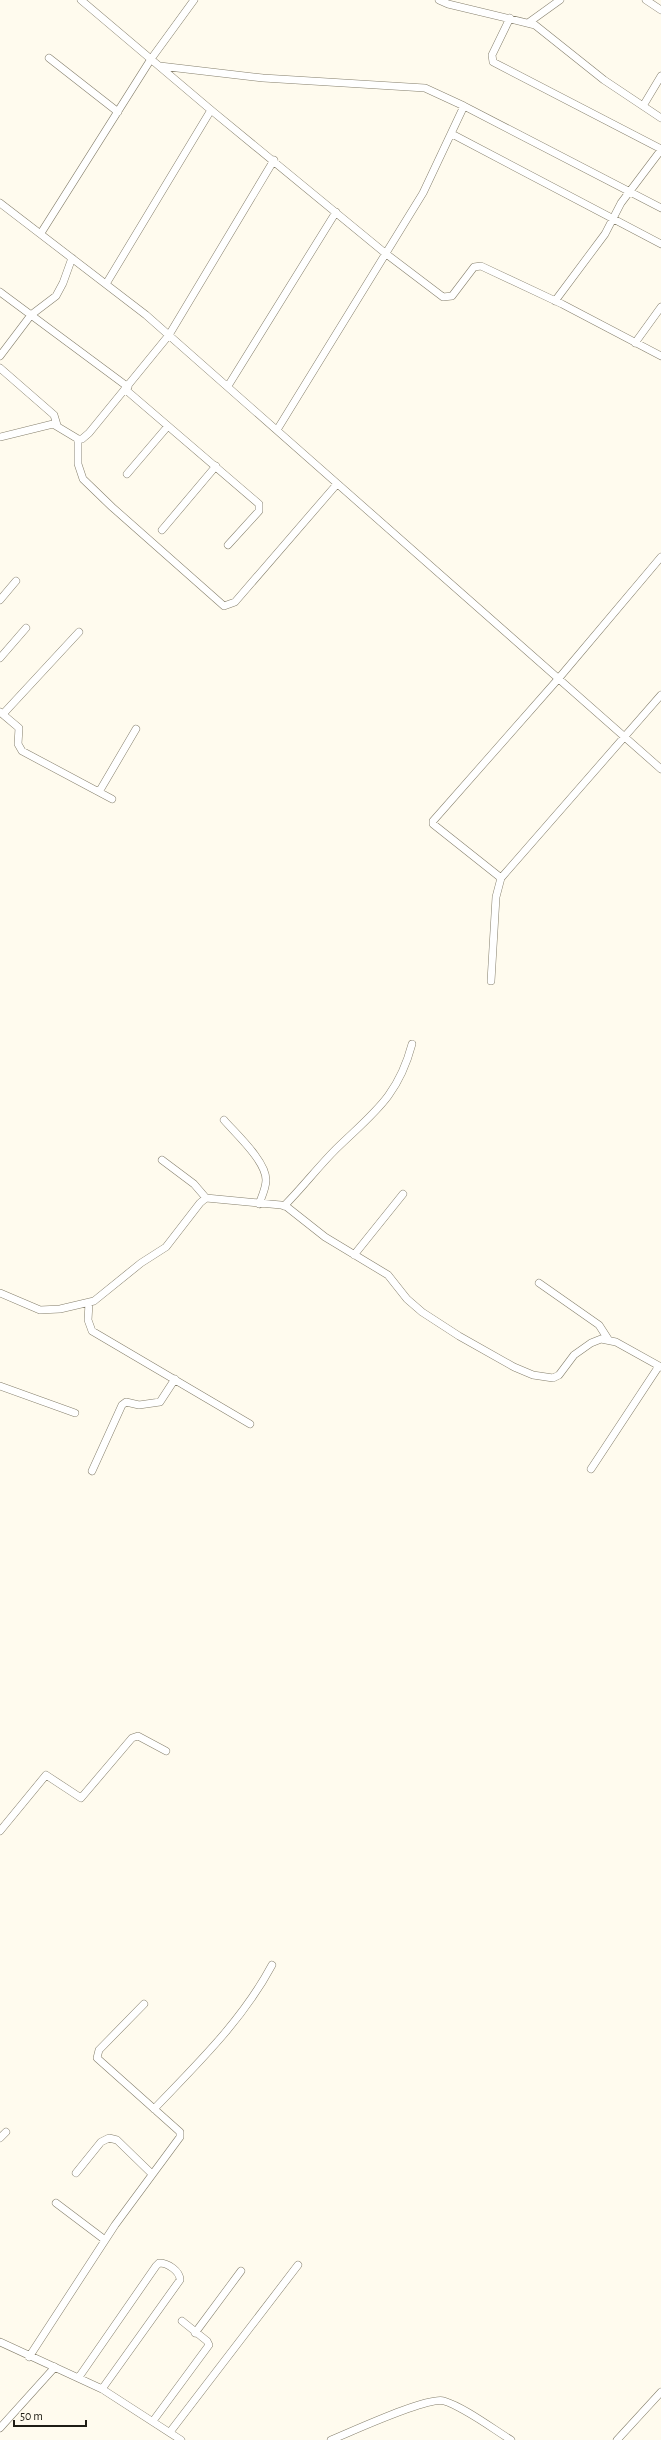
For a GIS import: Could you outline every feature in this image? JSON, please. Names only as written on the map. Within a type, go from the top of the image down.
[{"type":"street","points":[[81,0],[211,110],[274,160],[385,253],[443,297],[452,296],[476,265],[486,267],[661,356]]},
{"type":"street","points":[[41,233],[151,59],[194,0]]},
{"type":"street","points":[[439,0],[448,4],[528,23],[541,29],[604,80],[661,118]]},
{"type":"street","points":[[528,23],[560,0]]},
{"type":"street","points":[[646,0],[659,8],[661,0]]},
{"type":"street","points":[[510,18],[492,55],[493,62],[661,150],[630,192],[613,218],[605,234],[555,301]]},
{"type":"street","points":[[49,58],[118,112]]},
{"type":"street","points":[[160,66],[263,78],[414,87],[431,91],[464,106],[630,192],[660,205]]},
{"type":"street","points":[[643,106],[661,77]]},
{"type":"street","points":[[278,430],[423,193],[464,106]]},
{"type":"street","points":[[106,284],[211,110]]},
{"type":"street","points":[[452,134],[661,244]]},
{"type":"street","points":[[78,440],[90,433],[169,335],[274,160]]},
{"type":"street","points":[[0,203],[41,233],[169,335],[661,769]]},
{"type":"street","points":[[228,386],[336,212]]},
{"type":"street","points":[[0,356],[31,315],[51,300],[59,291],[72,258]]},
{"type":"street","points":[[0,292],[127,388],[168,426],[256,501],[260,507],[259,511],[228,545]]},
{"type":"street","points":[[635,343],[661,307]]},
{"type":"street","points":[[0,368],[54,414],[57,425]]},
{"type":"street","points":[[0,437],[46,424],[57,425],[78,440]]},
{"type":"street","points":[[127,474],[168,426]]},
{"type":"street","points":[[78,440],[78,464],[83,479],[112,507],[224,606],[235,602],[337,484]]},
{"type":"street","points":[[162,530],[216,466]]},
{"type":"street","points":[[501,878],[433,824],[433,821],[559,678],[661,557]]},
{"type":"street","points":[[0,600],[16,581]]},
{"type":"street","points":[[0,658],[26,628]]},
{"type":"street","points":[[80,632],[2,713],[20,728],[18,744],[22,751],[112,799]]},
{"type":"street","points":[[491,981],[496,897],[501,878],[661,695]]},
{"type":"street","points":[[98,792],[136,729]]},
{"type":"street","points":[[284,1206],[336,1149],[372,1116],[385,1101],[401,1077],[412,1044]]},
{"type":"street","points":[[224,1120],[249,1148],[265,1172],[265,1185],[259,1204]]},
{"type":"street","points":[[162,1160],[194,1184],[206,1198],[284,1206],[325,1237],[388,1275],[407,1299],[422,1312],[458,1336],[514,1367],[533,1375],[553,1378],[559,1374],[574,1356],[584,1347],[597,1340],[608,1339]]},
{"type":"street","points":[[354,1254],[403,1194]]},
{"type":"street","points":[[0,1294],[40,1310],[89,1303],[100,1298],[141,1263],[166,1247],[200,1203],[206,1198]]},
{"type":"street","points":[[538,1283],[599,1325],[608,1339],[660,1366],[591,1469]]},
{"type":"street","points":[[89,1303],[88,1320],[92,1331],[250,1424]]},
{"type":"street","points":[[92,1471],[122,1405],[126,1402],[139,1405],[160,1402],[175,1379]]},
{"type":"street","points":[[0,1386],[75,1413]]},
{"type":"street","points":[[0,1831],[46,1775],[82,1798],[132,1738],[138,1736],[166,1750]]},
{"type":"street","points":[[154,2109],[231,2027],[255,1995],[272,1965]]},
{"type":"street","points":[[29,2356],[105,2240],[180,2134],[97,2058],[99,2050],[144,2004]]},
{"type":"street","points":[[0,2138],[6,2132]]},
{"type":"street","points":[[76,2173],[101,2142],[109,2138],[117,2140],[152,2174]]},
{"type":"street","points":[[56,2203],[105,2240]]},
{"type":"street","points":[[78,2377],[156,2266],[159,2263],[166,2264],[177,2273],[180,2280],[102,2389]]},
{"type":"street","points":[[170,2432],[298,2265]]},
{"type":"street","points":[[195,2333],[241,2271]]},
{"type":"street","points":[[153,2421],[209,2345],[182,2321]]},
{"type":"street","points":[[0,2342],[102,2389],[181,2440]]},
{"type":"street","points":[[0,2428],[55,2367]]},
{"type":"street","points":[[617,2440],[661,2392]]},
{"type":"street","points":[[331,2440],[422,2404],[438,2400],[451,2404],[511,2440]]}]
